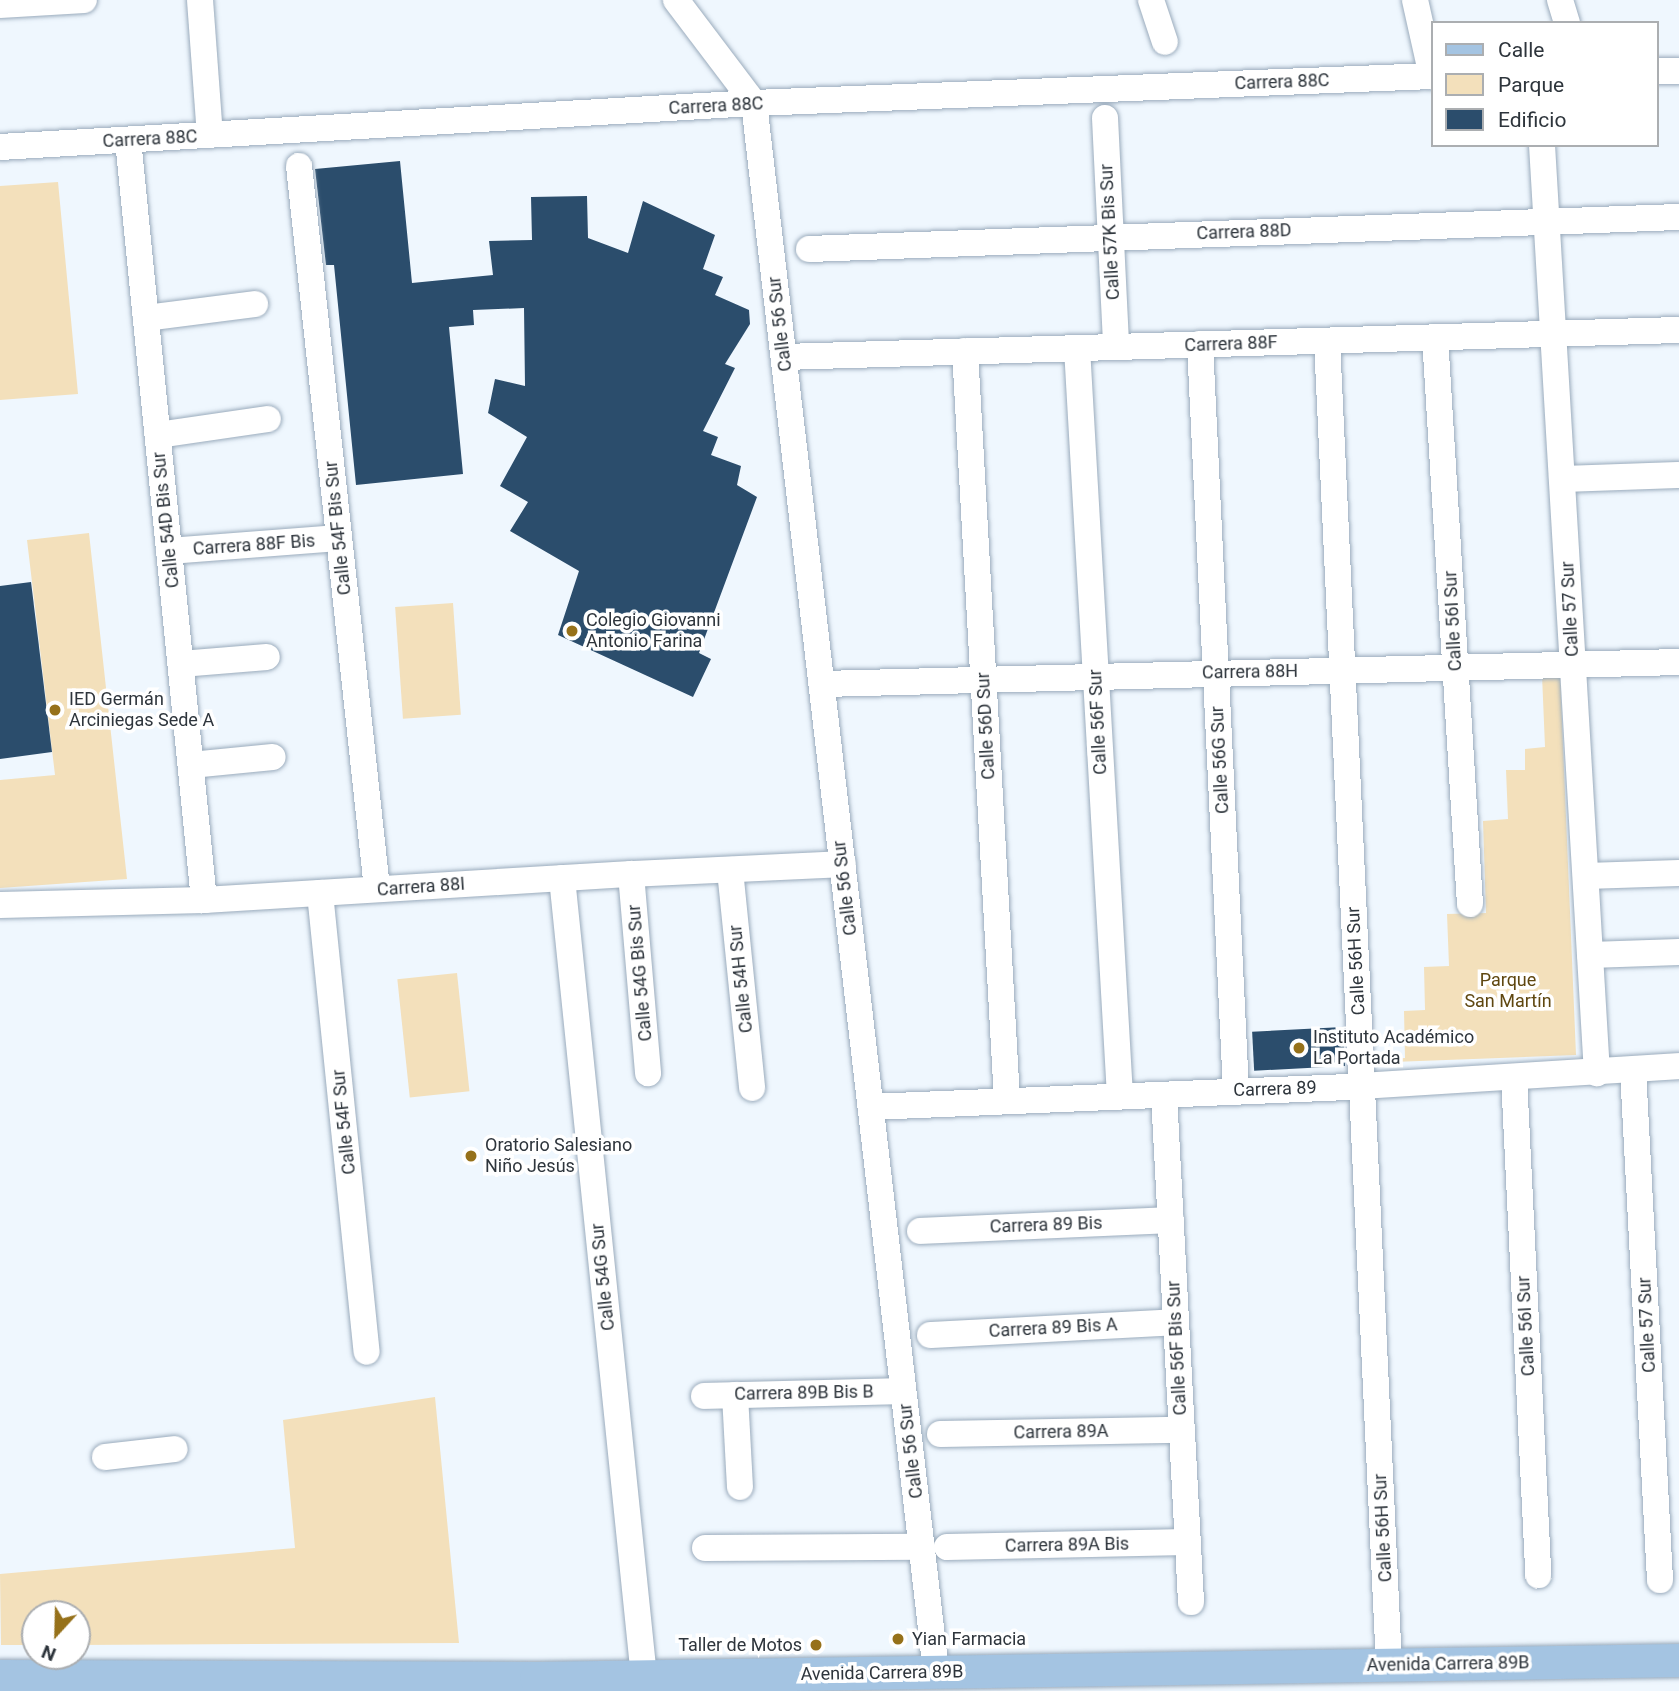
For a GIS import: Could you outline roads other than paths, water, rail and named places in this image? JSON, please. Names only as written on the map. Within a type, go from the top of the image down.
[{"type":"main road","name":"Avenida Carrera 89B","points":[[0,1676],[644,1677],[936,1672],[1124,1680],[1389,1666],[1679,1660]]},
{"type":"main road","points":[[236,1691],[336,1676]]},
{"type":"street","points":[[0,5],[84,0]]},
{"type":"street","points":[[200,0],[211,135]]},
{"type":"street","points":[[676,0],[754,103]]},
{"type":"street","points":[[1151,0],[1165,42]]},
{"type":"street","points":[[1415,0],[1430,67]]},
{"type":"street","points":[[1560,0],[1566,21]]},
{"type":"street","points":[[1658,71],[1679,71]]},
{"type":"street","name":"Carrera 88C","points":[[0,147],[754,103],[1430,76]]},
{"type":"street","name":"Calle 56 Sur","points":[[754,103],[903,1391],[935,1547],[936,1672]]},
{"type":"street","name":"Calle 57K Bis Sur","points":[[1105,118],[1115,347]]},
{"type":"street","name":"Calle 54D Bis Sur","points":[[128,140],[204,900]]},
{"type":"street","name":"Calle 57 Sur","points":[[1542,147],[1597,1073]]},
{"type":"street","name":"Calle 54F Bis Sur","points":[[299,166],[377,889]]},
{"type":"street","name":"Carrera 88D","points":[[809,249],[1679,218]]},
{"type":"street","points":[[146,318],[255,304]]},
{"type":"street","name":"Carrera 88F","points":[[784,357],[1679,330]]},
{"type":"street","name":"Calle 56I Sur","points":[[1435,337],[1470,904]]},
{"type":"street","name":"Calle 56H Sur","points":[[1327,341],[1389,1666]]},
{"type":"street","name":"Calle 56G Sur","points":[[1200,344],[1236,1091]]},
{"type":"street","name":"Calle 56F Sur","points":[[1077,348],[1120,1096]]},
{"type":"street","name":"Calle 56D Sur","points":[[965,351],[1007,1101]]},
{"type":"street","points":[[158,435],[268,419]]},
{"type":"street","points":[[1562,479],[1679,475]]},
{"type":"street","name":"Carrera 88F Bis","points":[[169,551],[339,538]]},
{"type":"street","points":[[181,663],[267,657]]},
{"type":"street","name":"Carrera 88H","points":[[822,684],[1679,662]]},
{"type":"street","points":[[191,765],[273,757]]},
{"type":"street","name":"Carrera 88I","points":[[0,905],[204,900],[843,864]]},
{"type":"street","name":"Calle 54H Sur","points":[[730,870],[752,1088]]},
{"type":"street","points":[[1586,876],[1679,873]]},
{"type":"street","name":"Calle 54G Bis Sur","points":[[631,874],[648,1073]]},
{"type":"street","name":"Calle 54G Sur","points":[[562,878],[644,1677]]},
{"type":"street","name":"Calle 54F Sur","points":[[320,893],[367,1352]]},
{"type":"street","points":[[1590,955],[1679,952]]},
{"type":"street","name":"Carrera 89","points":[[870,1107],[1362,1086],[1679,1066]]},
{"type":"street","name":"Calle 57 Sur","points":[[1633,1070],[1660,1580]]},
{"type":"street","name":"Calle 56I Sur","points":[[1514,1077],[1538,1575]]},
{"type":"street","name":"Calle 56F Bis Sur","points":[[1164,1095],[1191,1602]]},
{"type":"street","name":"Carrera 89 Bis","points":[[920,1231],[1171,1220]]},
{"type":"street","name":"Carrera 89 Bis A","points":[[930,1335],[1176,1322]]},
{"type":"street","name":"Carrera 89B Bis B","points":[[704,1396],[903,1391]]},
{"type":"street","points":[[735,1395],[740,1487]]},
{"type":"street","name":"Carrera 89A","points":[[940,1434],[1181,1430]]},
{"type":"street","points":[[106,1457],[175,1449]]},
{"type":"street","name":"Carrera 89A Bis","points":[[705,1548],[1187,1542]]},
{"type":"place","name":"Colegio Giovanni Antonio Farina","points":[[572,631]]},
{"type":"place","name":"IED Germán Arciniegas Sede A","points":[[55,710]]},
{"type":"place","name":"Instituto Académico La Portada","points":[[1299,1048]]},
{"type":"place","name":"Oratorio Salesiano Niño Jesús","points":[[471,1156]]},
{"type":"place","name":"Yian Farmacia","points":[[898,1639]]},
{"type":"place","name":"Taller de Motos","points":[[816,1645]]},
{"type":"park label","name":"Parque San Martín","points":[[1508,991]]}]
